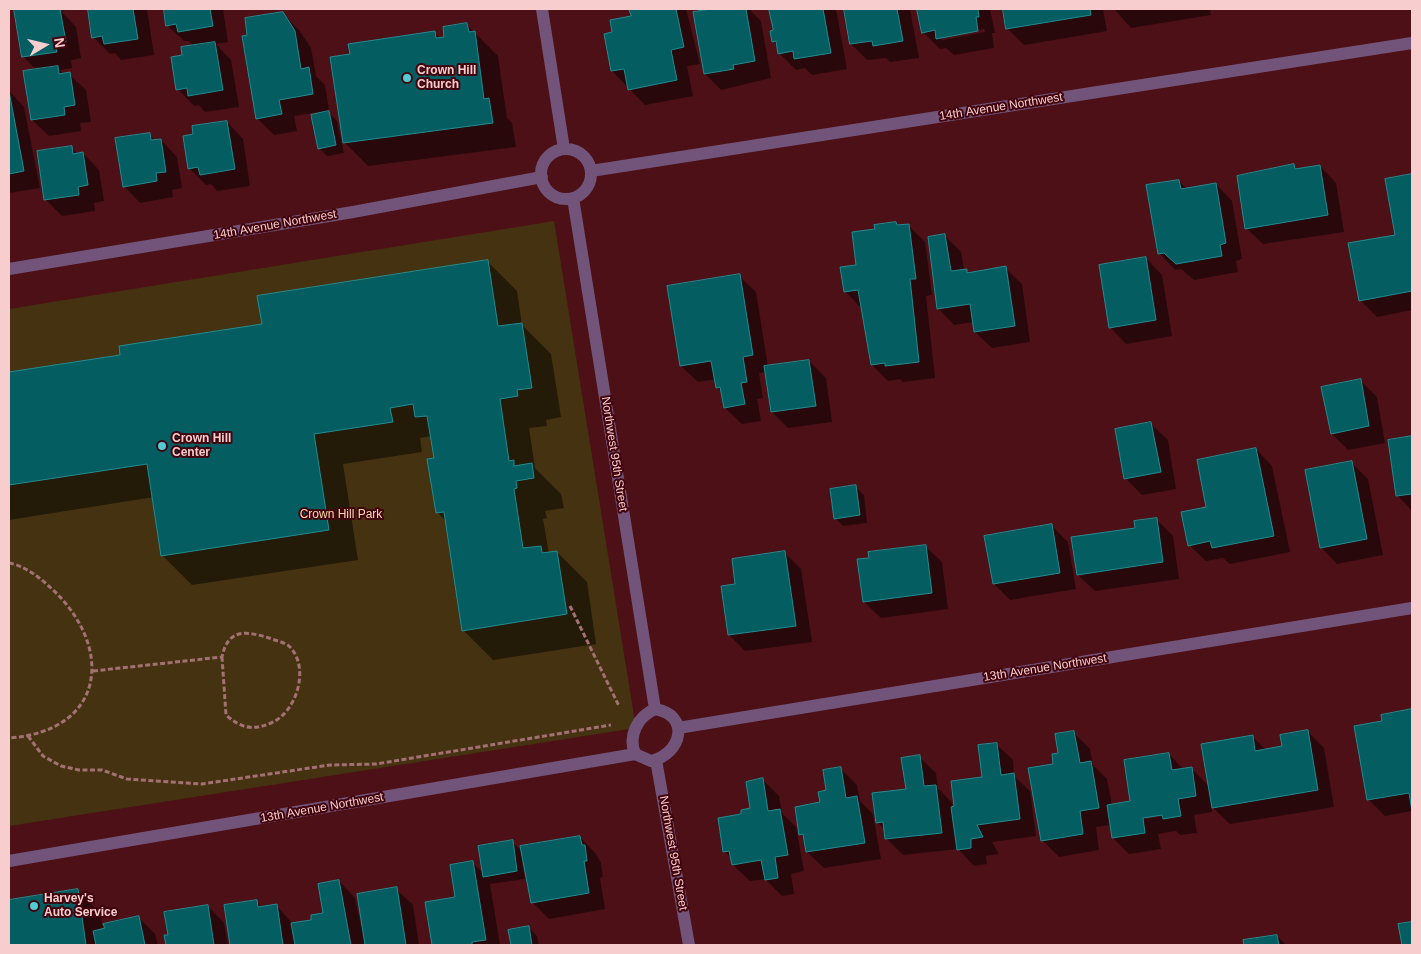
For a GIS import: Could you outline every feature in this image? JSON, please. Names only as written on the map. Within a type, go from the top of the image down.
[{"type":"street","points":[[542,9],[564,149]]},
{"type":"street","name":"14th Avenue Northwest","points":[[591,171],[1412,43]]},
{"type":"street","points":[[564,149],[581,154],[587,160],[591,171],[589,185],[584,192],[573,198],[560,199],[552,195],[546,190],[542,177],[542,166],[546,160],[551,154],[564,149]]},
{"type":"street","name":"14th Avenue Northwest","points":[[9,269],[334,215],[542,177]]},
{"type":"street","name":"Northwest 95th Street","points":[[573,198],[655,709]]},
{"type":"street","name":"13th Avenue Northwest","points":[[678,728],[1412,608]]},
{"type":"street","points":[[655,709],[671,715],[678,728],[678,739],[665,756],[656,760],[643,759],[635,754],[632,739],[637,724],[646,713],[655,709]]},
{"type":"street","name":"13th Avenue Northwest","points":[[9,862],[635,754]]},
{"type":"street","name":"Northwest 95th Street","points":[[656,760],[689,945]]},
{"type":"path","points":[[9,563],[36,575],[72,610],[84,630],[93,671],[89,692],[77,710],[61,724],[28,736],[9,738]]},
{"type":"path","points":[[570,606],[621,711]]},
{"type":"path","points":[[247,632],[286,644],[292,649],[299,671],[298,688],[292,705],[274,722],[259,727],[239,726],[226,715],[222,656],[224,645],[236,635],[247,632]]},
{"type":"path","points":[[93,671],[222,656]]},
{"type":"path","points":[[28,736],[43,756],[61,766],[79,770],[102,770],[128,779],[202,784],[330,765],[376,764],[613,724]]},
{"type":"green space","name":"Crown Hill Park","points":[[554,221],[636,728],[9,826],[9,309]]},
{"type":"building","points":[[14,9],[60,9],[66,42],[55,43],[57,52],[22,57]]},
{"type":"building","points":[[88,9],[133,9],[138,39],[104,44],[102,36],[92,38]]},
{"type":"building","points":[[164,9],[210,9],[213,26],[178,32],[176,24],[166,26]]},
{"type":"building","points":[[629,9],[676,9],[684,47],[671,50],[677,80],[628,90],[624,69],[611,71],[604,34],[612,32],[610,20],[631,16]]},
{"type":"building","points":[[712,9],[746,9],[755,61],[733,65],[734,69],[704,74],[693,12]]},
{"type":"building","points":[[769,9],[823,9],[831,53],[794,59],[793,51],[778,54],[776,41],[772,42],[770,31],[773,30]]},
{"type":"building","points":[[844,9],[897,9],[903,41],[873,46],[872,41],[850,44]]},
{"type":"building","points":[[917,9],[978,9],[979,17],[976,17],[978,31],[936,39],[935,30],[922,33]]},
{"type":"building","points":[[1003,9],[1090,9],[1091,15],[1006,29]]},
{"type":"building","points":[[283,12],[295,31],[301,69],[309,67],[313,94],[279,100],[282,114],[256,119],[242,36],[247,35],[245,18]]},
{"type":"building","name":"Crown Hill Church","points":[[467,23],[469,32],[475,31],[484,99],[489,98],[493,123],[343,143],[330,57],[350,54],[348,44],[435,31],[436,38],[444,37],[443,27]]},
{"type":"building","points":[[215,42],[223,90],[188,96],[187,88],[176,90],[171,57],[182,55],[181,47]]},
{"type":"building","points":[[58,66],[59,74],[70,72],[75,105],[64,107],[65,115],[31,120],[23,71]]},
{"type":"building","points":[[9,91],[24,171],[9,174]]},
{"type":"building","points":[[329,111],[336,145],[318,149],[311,115]]},
{"type":"building","points":[[227,121],[235,169],[200,175],[198,167],[188,169],[183,136],[193,134],[192,126]]},
{"type":"building","points":[[150,133],[151,140],[161,139],[166,172],[156,173],[157,181],[123,187],[115,138]]},
{"type":"building","points":[[72,146],[73,154],[83,152],[88,185],[78,187],[79,195],[44,200],[37,151]]},
{"type":"building","points":[[1294,164],[1295,169],[1320,165],[1328,215],[1245,229],[1237,176]]},
{"type":"building","points":[[1412,174],[1412,291],[1359,301],[1348,243],[1395,235],[1385,179]]},
{"type":"building","points":[[1179,180],[1181,189],[1216,183],[1226,243],[1220,245],[1222,256],[1176,264],[1164,253],[1158,254],[1146,185]]},
{"type":"building","points":[[896,222],[897,225],[909,224],[916,279],[910,279],[919,362],[885,366],[885,363],[871,365],[858,290],[844,292],[840,267],[856,265],[852,232],[875,229],[874,225]]},
{"type":"building","points":[[945,234],[951,271],[967,269],[967,273],[1006,266],[1015,326],[974,332],[970,304],[937,309],[928,237]]},
{"type":"building","points":[[1146,257],[1156,320],[1109,328],[1099,265]]},
{"type":"building","name":"Crown Hill Center","points":[[488,260],[498,326],[522,323],[532,388],[517,390],[518,396],[500,399],[509,461],[514,460],[514,466],[532,463],[534,478],[516,481],[517,488],[514,489],[523,548],[541,546],[542,553],[557,551],[567,614],[462,631],[444,512],[436,513],[427,459],[434,458],[427,416],[415,417],[413,404],[390,408],[393,422],[314,434],[329,530],[161,556],[147,464],[9,485],[9,372],[120,355],[119,346],[262,324],[257,296]]},
{"type":"building","points":[[740,274],[753,355],[743,357],[747,382],[741,383],[745,404],[724,408],[720,387],[716,388],[711,361],[680,366],[667,286]]},
{"type":"building","points":[[809,360],[816,406],[771,412],[764,366]]},
{"type":"building","points":[[1361,379],[1369,426],[1331,434],[1321,387]]},
{"type":"building","points":[[1151,422],[1161,472],[1124,479],[1115,429]]},
{"type":"building","points":[[1412,436],[1412,494],[1396,496],[1388,440]]},
{"type":"building","points":[[1256,448],[1274,536],[1212,548],[1210,541],[1188,546],[1181,512],[1206,507],[1197,460]]},
{"type":"building","points":[[1352,461],[1367,539],[1320,548],[1305,470]]},
{"type":"building","points":[[856,485],[860,515],[834,519],[830,489]]},
{"type":"building","points":[[1157,518],[1163,562],[1077,575],[1071,537],[1135,528],[1134,521]]},
{"type":"building","points":[[1052,524],[1060,573],[993,584],[984,536]]},
{"type":"building","points":[[926,545],[932,593],[863,602],[857,559],[869,558],[868,552]]},
{"type":"building","points":[[785,551],[796,626],[728,635],[721,586],[735,584],[732,559]]},
{"type":"building","points":[[1412,709],[1412,811],[1409,793],[1367,800],[1354,726],[1382,721],[1381,715]]},
{"type":"building","points":[[1308,730],[1318,790],[1212,808],[1201,744],[1253,735],[1255,751],[1282,746],[1280,735]]},
{"type":"building","points":[[1074,731],[1080,763],[1091,761],[1099,808],[1080,811],[1083,834],[1041,841],[1028,768],[1053,764],[1052,754],[1058,753],[1055,734]]},
{"type":"building","points":[[997,743],[1001,775],[1014,773],[1020,819],[977,825],[983,837],[971,839],[971,848],[957,850],[951,807],[954,806],[951,781],[982,777],[978,745]]},
{"type":"building","points":[[1169,753],[1172,770],[1192,767],[1196,796],[1178,799],[1181,816],[1163,819],[1162,815],[1143,818],[1145,833],[1112,838],[1107,805],[1130,801],[1124,760]]},
{"type":"building","points":[[920,755],[924,786],[936,785],[942,833],[885,839],[883,822],[876,823],[872,793],[906,789],[901,758]]},
{"type":"building","points":[[841,767],[846,798],[857,796],[865,843],[806,852],[803,834],[799,835],[795,807],[820,802],[818,792],[826,790],[823,770]]},
{"type":"building","points":[[763,778],[768,811],[780,809],[788,855],[775,857],[778,878],[765,880],[761,860],[732,865],[729,851],[723,852],[718,818],[741,814],[741,810],[750,808],[746,782]]},
{"type":"building","points":[[580,836],[582,845],[585,845],[587,861],[584,861],[589,893],[531,903],[520,846]]},
{"type":"building","points":[[513,840],[517,871],[483,877],[478,846]]},
{"type":"building","points":[[473,861],[486,940],[472,942],[472,945],[432,945],[425,902],[455,897],[450,865]]},
{"type":"building","points":[[339,880],[351,945],[295,945],[291,923],[311,920],[311,915],[323,913],[318,884]]},
{"type":"building","points":[[397,887],[406,945],[365,945],[357,894]]},
{"type":"building","points":[[78,889],[86,945],[9,945],[9,900]]},
{"type":"building","points":[[257,900],[258,907],[277,904],[283,945],[230,945],[224,905]]},
{"type":"building","points":[[208,905],[214,945],[166,945],[164,935],[168,935],[164,912]]},
{"type":"building","points":[[139,916],[145,945],[96,945],[93,931],[105,928],[103,924]]},
{"type":"building","points":[[1412,922],[1412,945],[1402,945],[1398,924]]},
{"type":"building","points":[[529,926],[532,945],[511,945],[508,930]]},
{"type":"building","points":[[1277,935],[1279,945],[1244,945],[1243,940]]},
{"type":"place","name":"Crown Hill Church","points":[[407,78]]},
{"type":"place","name":"Crown Hill Center","points":[[162,446]]},
{"type":"place","name":"Harvey's Auto Service","points":[[34,906]]}]
